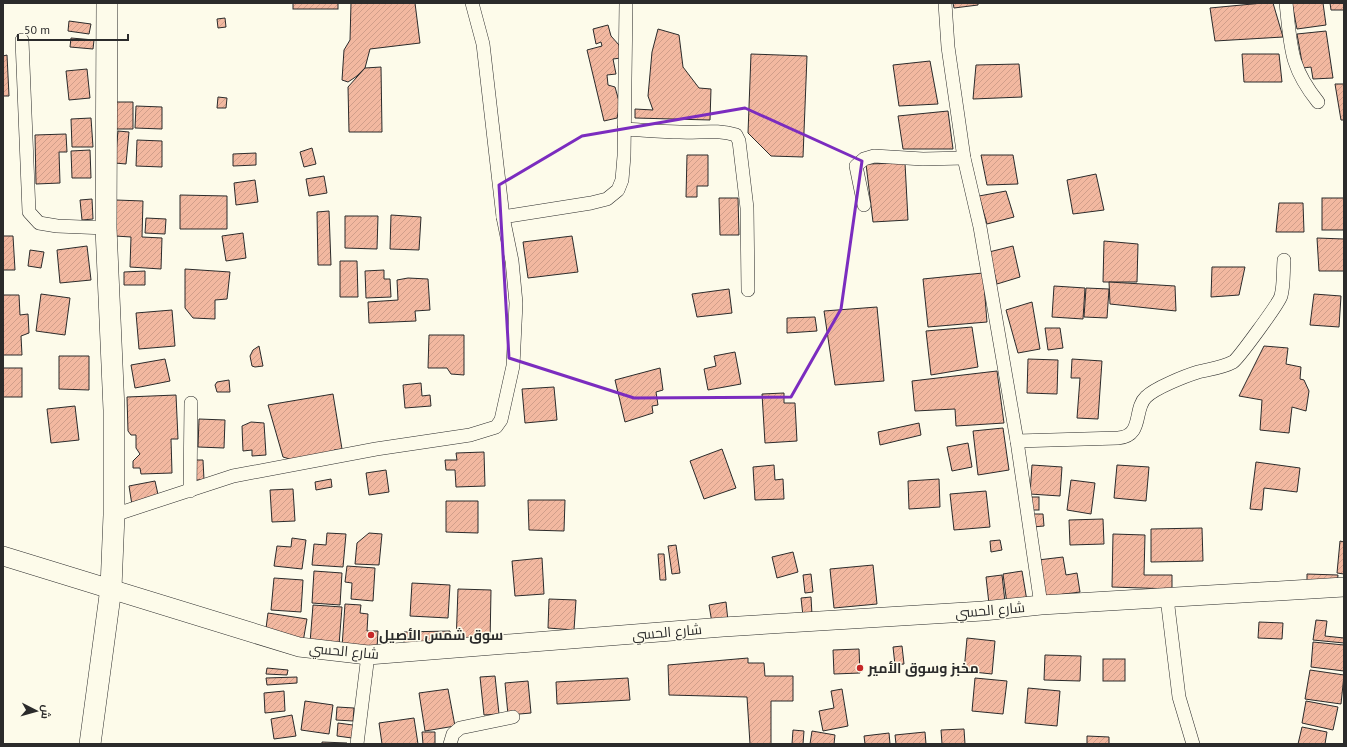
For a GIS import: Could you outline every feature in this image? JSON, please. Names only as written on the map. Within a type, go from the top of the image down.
[{"type":"main road","points":[[90,744],[111,588],[114,515],[114,410],[106,228],[107,3]]},
{"type":"street","points":[[114,515],[233,476],[376,449],[470,435],[496,427],[501,420],[505,408],[513,366],[516,303],[512,261],[503,217],[483,44],[472,3]]},
{"type":"street","points":[[503,217],[591,203],[606,199],[618,190],[622,180],[626,3]]},
{"type":"street","points":[[945,3],[948,47],[964,158],[980,227],[1017,441],[1041,605]]},
{"type":"street","points":[[1286,3],[1292,59],[1298,74],[1318,102]]},
{"type":"street","points":[[22,40],[29,212],[39,223],[57,226],[106,228]]},
{"type":"street","points":[[624,129],[729,132],[736,135],[739,141],[747,208],[748,290]]},
{"type":"street","points":[[864,205],[856,166],[864,159],[874,156],[923,159],[964,158]]},
{"type":"street","points":[[1017,441],[1118,438],[1125,437],[1132,433],[1140,416],[1140,405],[1146,397],[1196,373],[1223,366],[1239,357],[1281,298],[1284,260]]},
{"type":"street","points":[[190,403],[190,491]]},
{"type":"street","name":"شارع الحسي","points":[[3,556],[299,647],[368,655],[723,628],[983,612],[1041,605],[1344,587]]},
{"type":"street","points":[[1167,598],[1179,696],[1193,744]]},
{"type":"street","points":[[356,744],[368,655]]},
{"type":"street","points":[[450,744],[454,734],[460,728],[513,718]]},
{"type":"highlighted area","points":[[745,108],[862,161],[841,309],[791,397],[634,398],[509,358],[499,185],[582,136]]},
{"type":"building","points":[[293,3],[338,3],[338,9],[293,9]]},
{"type":"building","points":[[351,3],[415,3],[420,43],[370,49],[365,68],[348,82],[342,80],[344,50],[350,40]]},
{"type":"building","points":[[953,3],[978,3],[978,5],[954,8]]},
{"type":"building","points":[[1273,3],[1283,37],[1215,41],[1210,8]]},
{"type":"building","points":[[1292,3],[1323,3],[1326,25],[1297,29]]},
{"type":"building","points":[[1330,3],[1344,3],[1344,10],[1331,10]]},
{"type":"building","points":[[225,18],[226,27],[218,28],[217,19]]},
{"type":"building","points":[[69,21],[91,24],[89,34],[68,31]]},
{"type":"building","points":[[608,25],[611,36],[619,45],[621,58],[613,59],[616,74],[607,75],[608,85],[615,87],[620,105],[617,118],[604,121],[587,50],[602,46],[601,42],[596,44],[593,29]]},
{"type":"building","points":[[658,29],[679,35],[683,67],[699,88],[711,89],[710,120],[635,118],[635,109],[653,110],[648,96],[652,52]]},
{"type":"building","points":[[1326,31],[1333,78],[1313,79],[1311,67],[1303,68],[1297,34]]},
{"type":"building","points":[[71,38],[94,40],[93,49],[70,47]]},
{"type":"building","points":[[751,54],[807,56],[803,157],[771,156],[748,133]]},
{"type":"building","points":[[1242,54],[1279,54],[1282,82],[1244,82]]},
{"type":"building","points":[[7,55],[9,96],[3,96],[3,56]]},
{"type":"building","points":[[930,61],[938,104],[899,106],[893,65]]},
{"type":"building","points":[[1019,64],[1022,97],[973,99],[976,65]]},
{"type":"building","points":[[381,67],[382,132],[349,132],[348,87],[365,68]]},
{"type":"building","points":[[87,69],[90,98],[69,100],[66,71]]},
{"type":"building","points":[[1335,84],[1344,84],[1344,120],[1341,120]]},
{"type":"building","points":[[218,97],[227,98],[226,108],[217,108]]},
{"type":"building","points":[[115,102],[133,102],[133,129],[114,129]]},
{"type":"building","points":[[136,106],[162,107],[162,129],[135,128]]},
{"type":"building","points":[[948,111],[953,149],[903,149],[898,116]]},
{"type":"building","points":[[91,118],[93,147],[72,147],[71,119]]},
{"type":"building","points":[[118,131],[129,132],[126,164],[115,163]]},
{"type":"building","points":[[66,134],[67,152],[59,152],[60,183],[36,184],[35,135]]},
{"type":"building","points":[[137,140],[162,141],[162,167],[136,166]]},
{"type":"building","points":[[312,148],[316,164],[304,167],[300,152]]},
{"type":"building","points":[[90,150],[91,178],[72,178],[71,151]]},
{"type":"building","points":[[256,153],[256,165],[233,166],[233,154]]},
{"type":"building","points":[[687,155],[708,155],[708,186],[697,186],[697,197],[686,197]]},
{"type":"building","points":[[981,155],[1013,155],[1018,184],[987,185]]},
{"type":"building","points":[[905,163],[908,220],[873,222],[866,164]]},
{"type":"building","points":[[1096,174],[1104,210],[1073,214],[1067,180]]},
{"type":"building","points":[[324,176],[327,193],[309,196],[306,179]]},
{"type":"building","points":[[255,180],[258,202],[236,205],[234,183]]},
{"type":"building","points":[[1006,191],[1014,217],[987,224],[979,196]]},
{"type":"building","points":[[180,195],[227,196],[227,229],[180,229]]},
{"type":"building","points":[[719,198],[738,198],[739,235],[720,235]]},
{"type":"building","points":[[1322,198],[1344,198],[1344,230],[1322,230]]},
{"type":"building","points":[[92,199],[93,219],[82,220],[80,200]]},
{"type":"building","points":[[116,200],[143,201],[142,237],[162,238],[161,269],[130,267],[131,237],[115,236]]},
{"type":"building","points":[[1279,203],[1303,203],[1304,232],[1276,232]]},
{"type":"building","points":[[329,211],[331,265],[318,265],[317,212]]},
{"type":"building","points":[[391,215],[421,217],[419,250],[390,249]]},
{"type":"building","points":[[345,216],[378,216],[377,249],[345,248]]},
{"type":"building","points":[[146,218],[166,219],[165,234],[145,233]]},
{"type":"building","points":[[243,233],[246,258],[226,261],[222,236]]},
{"type":"building","points":[[3,236],[13,236],[15,270],[3,270]]},
{"type":"building","points":[[572,236],[578,272],[528,278],[523,242]]},
{"type":"building","points":[[1317,238],[1344,239],[1344,271],[1319,271]]},
{"type":"building","points":[[1104,241],[1138,244],[1137,282],[1103,282]]},
{"type":"building","points":[[87,246],[91,280],[60,283],[57,250]]},
{"type":"building","points":[[1013,246],[1020,277],[997,284],[989,252]]},
{"type":"building","points":[[30,250],[44,252],[41,268],[28,266]]},
{"type":"building","points":[[340,261],[357,261],[358,297],[340,297]]},
{"type":"building","points":[[1212,267],[1245,267],[1239,295],[1211,297]]},
{"type":"building","points":[[185,269],[230,272],[227,299],[215,300],[215,319],[193,318],[185,308]]},
{"type":"building","points":[[384,270],[384,279],[390,279],[391,297],[366,298],[365,271]]},
{"type":"building","points":[[145,271],[145,285],[124,285],[124,272]]},
{"type":"building","points":[[983,273],[987,322],[928,327],[923,279]]},
{"type":"building","points":[[408,278],[428,279],[430,310],[415,311],[416,321],[369,323],[368,302],[398,300],[397,280]]},
{"type":"building","points":[[1109,282],[1175,286],[1176,311],[1110,304]]},
{"type":"building","points":[[1054,286],[1085,288],[1083,319],[1052,317]]},
{"type":"building","points":[[1086,288],[1109,289],[1107,318],[1084,317]]},
{"type":"building","points":[[729,289],[732,313],[697,317],[692,294]]},
{"type":"building","points":[[41,294],[70,298],[65,335],[36,331]]},
{"type":"building","points":[[1314,294],[1341,296],[1339,327],[1310,325]]},
{"type":"building","points":[[3,295],[19,295],[20,315],[28,314],[29,333],[21,336],[22,355],[3,355]]},
{"type":"building","points":[[1032,302],[1040,349],[1018,353],[1006,310]]},
{"type":"building","points":[[877,307],[884,381],[835,385],[824,311]]},
{"type":"building","points":[[172,310],[175,346],[139,349],[136,313]]},
{"type":"building","points":[[815,317],[817,331],[787,333],[787,318]]},
{"type":"building","points":[[972,327],[978,367],[931,375],[926,331]]},
{"type":"building","points":[[1045,328],[1060,328],[1063,348],[1048,350]]},
{"type":"building","points":[[429,335],[464,335],[464,375],[451,374],[447,368],[428,368]]},
{"type":"building","points":[[259,346],[263,366],[255,367],[252,366],[250,356],[253,350]]},
{"type":"building","points":[[1264,346],[1288,348],[1286,364],[1301,367],[1300,379],[1304,380],[1309,391],[1306,411],[1292,407],[1289,433],[1260,430],[1262,400],[1239,396]]},
{"type":"building","points":[[735,352],[741,384],[708,390],[704,369],[716,366],[714,356]]},
{"type":"building","points":[[59,356],[89,356],[89,390],[59,389]]},
{"type":"building","points":[[165,359],[170,381],[135,388],[131,365]]},
{"type":"building","points":[[1028,359],[1058,360],[1057,394],[1027,393]]},
{"type":"building","points":[[1072,359],[1102,361],[1098,419],[1077,418],[1080,378],[1071,378]]},
{"type":"building","points":[[3,368],[22,368],[22,397],[3,397]]},
{"type":"building","points":[[660,368],[663,390],[656,392],[658,405],[652,406],[653,413],[625,422],[615,380]]},
{"type":"building","points":[[997,371],[1004,423],[956,426],[955,409],[915,411],[912,381]]},
{"type":"building","points":[[229,380],[230,392],[217,392],[215,385],[217,382]]},
{"type":"building","points":[[421,383],[422,396],[430,395],[431,406],[405,408],[403,385]]},
{"type":"building","points":[[554,387],[557,420],[525,423],[522,389]]},
{"type":"building","points":[[784,393],[784,403],[795,403],[797,441],[765,443],[762,394]]},
{"type":"building","points":[[333,394],[342,449],[334,450],[335,453],[293,460],[283,457],[268,405]]},
{"type":"building","points":[[176,395],[178,439],[171,439],[172,473],[141,474],[140,468],[133,468],[133,461],[140,454],[136,448],[136,435],[131,435],[128,431],[127,397]]},
{"type":"building","points":[[75,406],[79,440],[51,443],[47,409]]},
{"type":"building","points":[[199,419],[225,420],[224,448],[198,447]]},
{"type":"building","points":[[251,422],[264,423],[266,455],[252,456],[252,450],[243,451],[242,426]]},
{"type":"building","points":[[919,423],[921,435],[880,445],[878,432]]},
{"type":"building","points":[[1003,428],[1009,470],[978,475],[973,431]]},
{"type":"building","points":[[968,443],[972,467],[952,471],[947,447]]},
{"type":"building","points":[[722,449],[736,488],[704,499],[690,461]]},
{"type":"building","points":[[484,452],[485,486],[456,487],[455,470],[446,470],[445,460],[457,460],[456,453]]},
{"type":"building","points":[[196,460],[203,460],[204,480],[196,480]]},
{"type":"building","points":[[1256,462],[1300,468],[1297,492],[1264,488],[1262,510],[1250,509]]},
{"type":"building","points":[[774,465],[775,480],[783,479],[784,499],[755,500],[753,467]]},
{"type":"building","points":[[1032,465],[1062,467],[1060,496],[1030,494]]},
{"type":"building","points":[[1117,465],[1149,467],[1146,501],[1114,498]]},
{"type":"building","points":[[386,470],[389,492],[369,495],[366,473]]},
{"type":"building","points":[[331,479],[332,487],[316,490],[315,482]]},
{"type":"building","points":[[939,479],[940,507],[909,509],[908,481]]},
{"type":"building","points":[[1071,480],[1095,483],[1091,514],[1067,510]]},
{"type":"building","points":[[155,481],[159,499],[132,505],[129,486]]},
{"type":"building","points":[[293,489],[295,521],[272,522],[270,490]]},
{"type":"building","points":[[986,491],[990,527],[954,530],[950,494]]},
{"type":"building","points":[[1030,497],[1039,497],[1039,510],[1030,510]]},
{"type":"building","points":[[528,500],[565,500],[564,531],[529,530]]},
{"type":"building","points":[[446,501],[478,501],[478,533],[446,532]]},
{"type":"building","points":[[1032,514],[1043,514],[1044,526],[1032,527]]},
{"type":"building","points":[[1103,519],[1104,544],[1070,545],[1069,520]]},
{"type":"building","points":[[1202,528],[1203,561],[1151,562],[1151,529]]},
{"type":"building","points":[[327,533],[346,534],[343,567],[312,565],[314,544],[326,545]]},
{"type":"building","points":[[369,533],[382,534],[379,565],[355,564],[357,543]]},
{"type":"building","points":[[1113,534],[1145,535],[1144,575],[1172,575],[1172,589],[1112,587]]},
{"type":"building","points":[[292,538],[306,540],[302,569],[274,566],[277,546],[291,547]]},
{"type":"building","points":[[1000,540],[1002,550],[991,552],[990,541]]},
{"type":"building","points":[[1340,541],[1344,542],[1344,574],[1337,573]]},
{"type":"building","points":[[676,545],[680,573],[672,574],[668,546]]},
{"type":"building","points":[[793,552],[798,572],[777,578],[772,557]]},
{"type":"building","points":[[658,554],[664,554],[666,580],[660,580]]},
{"type":"building","points":[[1063,557],[1066,575],[1077,573],[1080,592],[1042,597],[1038,560]]},
{"type":"building","points":[[542,558],[544,594],[515,596],[512,561]]},
{"type":"building","points":[[873,565],[877,604],[834,608],[830,569]]},
{"type":"building","points":[[347,566],[375,568],[373,601],[351,599],[352,583],[345,582]]},
{"type":"building","points":[[314,571],[342,573],[340,605],[312,603]]},
{"type":"building","points":[[1022,571],[1027,601],[1007,604],[1003,574]]},
{"type":"building","points":[[811,574],[813,592],[805,593],[803,575]]},
{"type":"building","points":[[1307,574],[1338,575],[1337,585],[1307,585]]},
{"type":"building","points":[[1002,575],[1005,602],[989,604],[986,577]]},
{"type":"building","points":[[274,578],[303,580],[301,612],[271,610]]},
{"type":"building","points":[[412,583],[450,585],[448,618],[410,616]]},
{"type":"building","points":[[458,589],[491,590],[490,644],[456,644]]},
{"type":"building","points":[[811,597],[812,615],[803,616],[801,598]]},
{"type":"building","points":[[549,599],[576,600],[574,630],[548,628]]},
{"type":"building","points":[[726,602],[728,621],[712,623],[709,605]]},
{"type":"building","points":[[345,604],[361,605],[360,613],[368,614],[367,631],[378,631],[377,649],[342,647]]},
{"type":"building","points":[[313,605],[342,607],[339,645],[310,643]]},
{"type":"building","points":[[268,613],[307,619],[303,642],[265,636]]},
{"type":"building","points":[[1316,620],[1327,621],[1325,636],[1344,638],[1344,643],[1313,640]]},
{"type":"building","points":[[1259,622],[1283,623],[1282,639],[1258,638]]},
{"type":"building","points":[[450,631],[450,646],[404,647],[404,632]]},
{"type":"building","points":[[967,638],[995,641],[992,674],[964,671]]},
{"type":"building","points":[[1313,642],[1344,645],[1344,671],[1311,667]]},
{"type":"building","points":[[902,646],[904,664],[895,665],[893,647]]},
{"type":"building","points":[[859,649],[860,673],[834,674],[833,650]]},
{"type":"building","points":[[1045,655],[1081,656],[1080,681],[1044,680]]},
{"type":"building","points":[[748,658],[748,663],[764,663],[765,676],[793,676],[793,701],[771,701],[771,744],[750,744],[747,697],[669,695],[668,665]]},
{"type":"building","points":[[1103,659],[1125,659],[1125,681],[1103,681]]},
{"type":"building","points":[[267,668],[288,670],[287,675],[266,674]]},
{"type":"building","points":[[1310,670],[1344,675],[1341,704],[1305,699]]},
{"type":"building","points":[[495,676],[499,714],[484,715],[480,677]]},
{"type":"building","points":[[297,677],[297,683],[267,685],[266,678]]},
{"type":"building","points":[[628,678],[630,700],[557,704],[556,682]]},
{"type":"building","points":[[975,678],[1007,681],[1003,714],[972,711]]},
{"type":"building","points":[[528,681],[531,713],[508,715],[505,683]]},
{"type":"building","points":[[1028,688],[1060,691],[1057,726],[1025,723]]},
{"type":"building","points":[[448,689],[455,726],[425,731],[419,693]]},
{"type":"building","points":[[842,689],[848,726],[823,731],[819,711],[834,708],[831,691]]},
{"type":"building","points":[[284,691],[285,711],[265,713],[264,693]]},
{"type":"building","points":[[305,701],[333,705],[329,734],[301,730]]},
{"type":"building","points":[[1306,701],[1338,707],[1333,730],[1302,723]]},
{"type":"building","points":[[337,707],[354,708],[353,721],[336,720]]},
{"type":"building","points":[[292,715],[296,736],[274,739],[271,719]]},
{"type":"building","points":[[414,718],[418,744],[382,744],[379,723]]},
{"type":"building","points":[[338,723],[353,725],[352,738],[337,736]]},
{"type":"building","points":[[1302,727],[1327,732],[1325,744],[1298,744]]},
{"type":"building","points":[[964,729],[965,744],[942,744],[941,730]]},
{"type":"building","points":[[793,730],[804,731],[803,744],[792,744]]},
{"type":"building","points":[[812,731],[835,735],[834,744],[810,744]]},
{"type":"building","points":[[422,732],[435,732],[435,744],[423,744]]},
{"type":"building","points":[[925,732],[926,744],[896,744],[895,735]]},
{"type":"building","points":[[889,733],[890,744],[865,744],[864,736]]},
{"type":"building","points":[[1087,736],[1109,737],[1109,744],[1087,744]]},
{"type":"building","points":[[322,742],[347,743],[347,744],[322,744]]},
{"type":"place","name":"سوق شمس الأصيل","points":[[371,635]]},
{"type":"place","name":"مخبز وسوق الأمير","points":[[860,668]]}]
